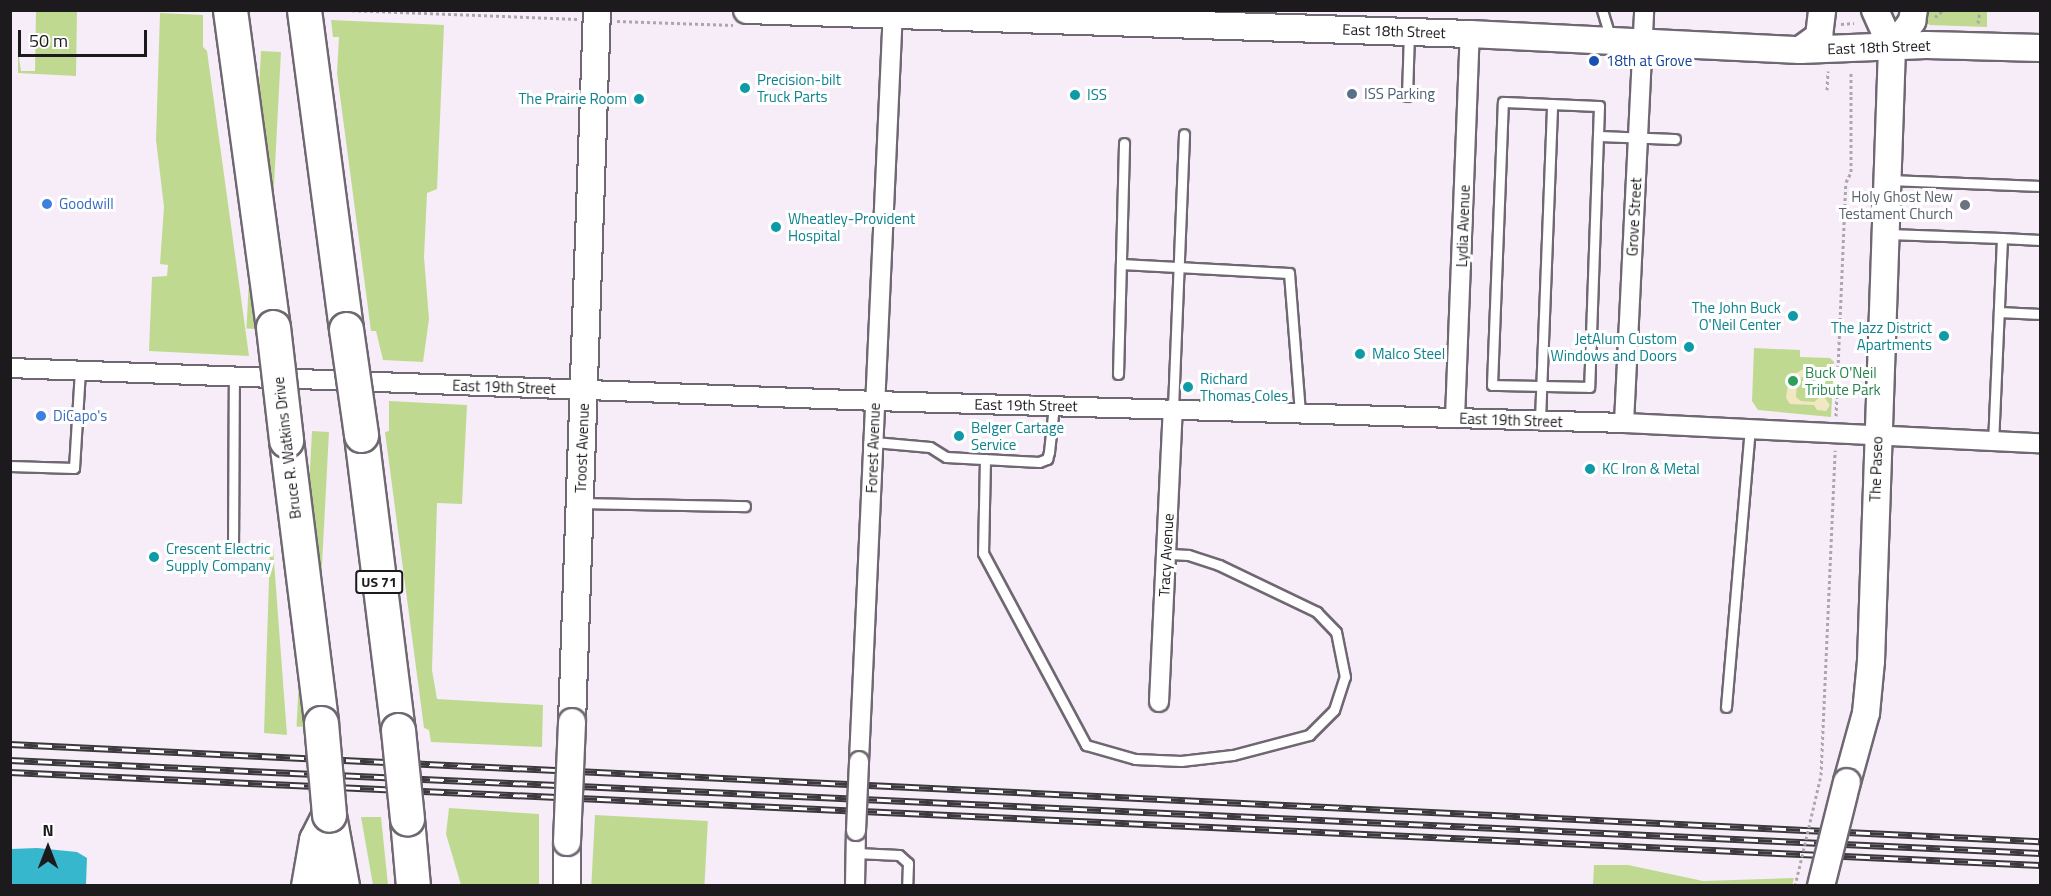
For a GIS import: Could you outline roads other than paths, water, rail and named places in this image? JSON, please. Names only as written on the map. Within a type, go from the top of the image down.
[{"type":"highway","name":"Bruce R. Watkins Drive","points":[[230,10],[273,327],[321,723],[329,815],[342,885]]},
{"type":"highway","name":"US 71","points":[[304,10],[398,730],[413,885]]},
{"type":"highway","points":[[308,885],[316,840],[329,815]]},
{"type":"highway","points":[[408,831],[431,885]]},
{"type":"main road","name":"Troost Avenue","points":[[567,885],[597,10]]},
{"type":"main road","name":"East 18th Street","points":[[747,10],[1239,22],[1800,50],[1926,45],[2040,48]]},
{"type":"main road","points":[[1800,50],[1819,36],[1822,10]]},
{"type":"main road","name":"The Paseo","points":[[1821,885],[1866,713],[1871,661],[1892,48],[1875,10]]},
{"type":"main road","points":[[1892,48],[1912,21],[1914,10]]},
{"type":"street","name":"Grove Street","points":[[1624,423],[1644,10]]},
{"type":"street","name":"Forest Avenue","points":[[855,885],[893,13]]},
{"type":"street","name":"Lydia Avenue","points":[[1455,418],[1470,34]]},
{"type":"street","name":"East 19th Street","points":[[10,368],[875,401],[1624,423],[2040,443]]},
{"type":"street","name":"Tracy Avenue","points":[[1159,702],[1173,408]]},
{"type":"lane","points":[[1602,10],[1612,41]]},
{"type":"lane","points":[[1407,96],[1410,32]]},
{"type":"lane","points":[[1503,102],[1552,104],[1599,106],[1589,387],[1492,385],[1503,102]]},
{"type":"lane","points":[[1539,420],[1552,104]]},
{"type":"lane","points":[[1173,408],[1184,134]]},
{"type":"lane","points":[[1599,136],[1675,139]]},
{"type":"lane","points":[[1118,374],[1124,143]]},
{"type":"lane","points":[[1887,180],[2040,186]]},
{"type":"lane","points":[[1885,234],[2040,240]]},
{"type":"lane","points":[[1994,441],[2002,238]]},
{"type":"lane","points":[[1121,264],[1289,273],[1300,413]]},
{"type":"lane","points":[[1999,312],[2040,314]]},
{"type":"lane","points":[[10,465],[74,468],[80,370]]},
{"type":"lane","points":[[233,550],[234,376]]},
{"type":"lane","points":[[874,442],[930,447],[946,457],[1047,459],[1054,405]]},
{"type":"lane","points":[[1726,707],[1750,429]]},
{"type":"lane","points":[[985,459],[983,553],[1086,744],[1135,759],[1181,761],[1233,755],[1309,735],[1334,710],[1345,677],[1336,632],[1317,612],[1218,565],[1188,555],[1166,554]]},
{"type":"lane","points":[[580,503],[745,506]]},
{"type":"lane","points":[[856,854],[899,855],[908,863],[906,885]]},
{"type":"water","points":[[37,848],[77,852],[87,858],[86,884],[11,885],[11,849]]},
{"type":"railway","points":[[10,744],[2040,841]]},
{"type":"railway","points":[[10,760],[2040,853]]},
{"type":"railway","points":[[10,772],[2040,865]]},
{"type":"place","name":"18th at Grove","points":[[1594,61]]},
{"type":"place","name":"Precision-bilt Truck Parts","points":[[745,88]]},
{"type":"place","name":"ISS Parking","points":[[1352,94]]},
{"type":"place","name":"ISS","points":[[1075,95]]},
{"type":"place","name":"The Prairie Room","points":[[639,99]]},
{"type":"place","name":"Goodwill","points":[[47,204]]},
{"type":"place","name":"Holy Ghost New Testament Church","points":[[1965,205]]},
{"type":"place","name":"Wheatley-Provident Hospital","points":[[776,227]]},
{"type":"place","name":"The John Buck O'Neil Center","points":[[1793,316]]},
{"type":"place","name":"The Jazz District Apartments","points":[[1944,336]]},
{"type":"place","name":"JetAlum Custom Windows and Doors","points":[[1689,347]]},
{"type":"place","name":"Malco Steel","points":[[1360,354]]},
{"type":"place","name":"Buck O'Neil Tribute Park","points":[[1793,381]]},
{"type":"place","name":"Richard Thomas Coles","points":[[1188,387]]},
{"type":"place","name":"DiCapo's","points":[[41,416]]},
{"type":"place","name":"Belger Cartage Service","points":[[959,436]]},
{"type":"place","name":"KC Iron & Metal","points":[[1590,469]]},
{"type":"place","name":"Crescent Electric Supply Company","points":[[154,557]]}]
